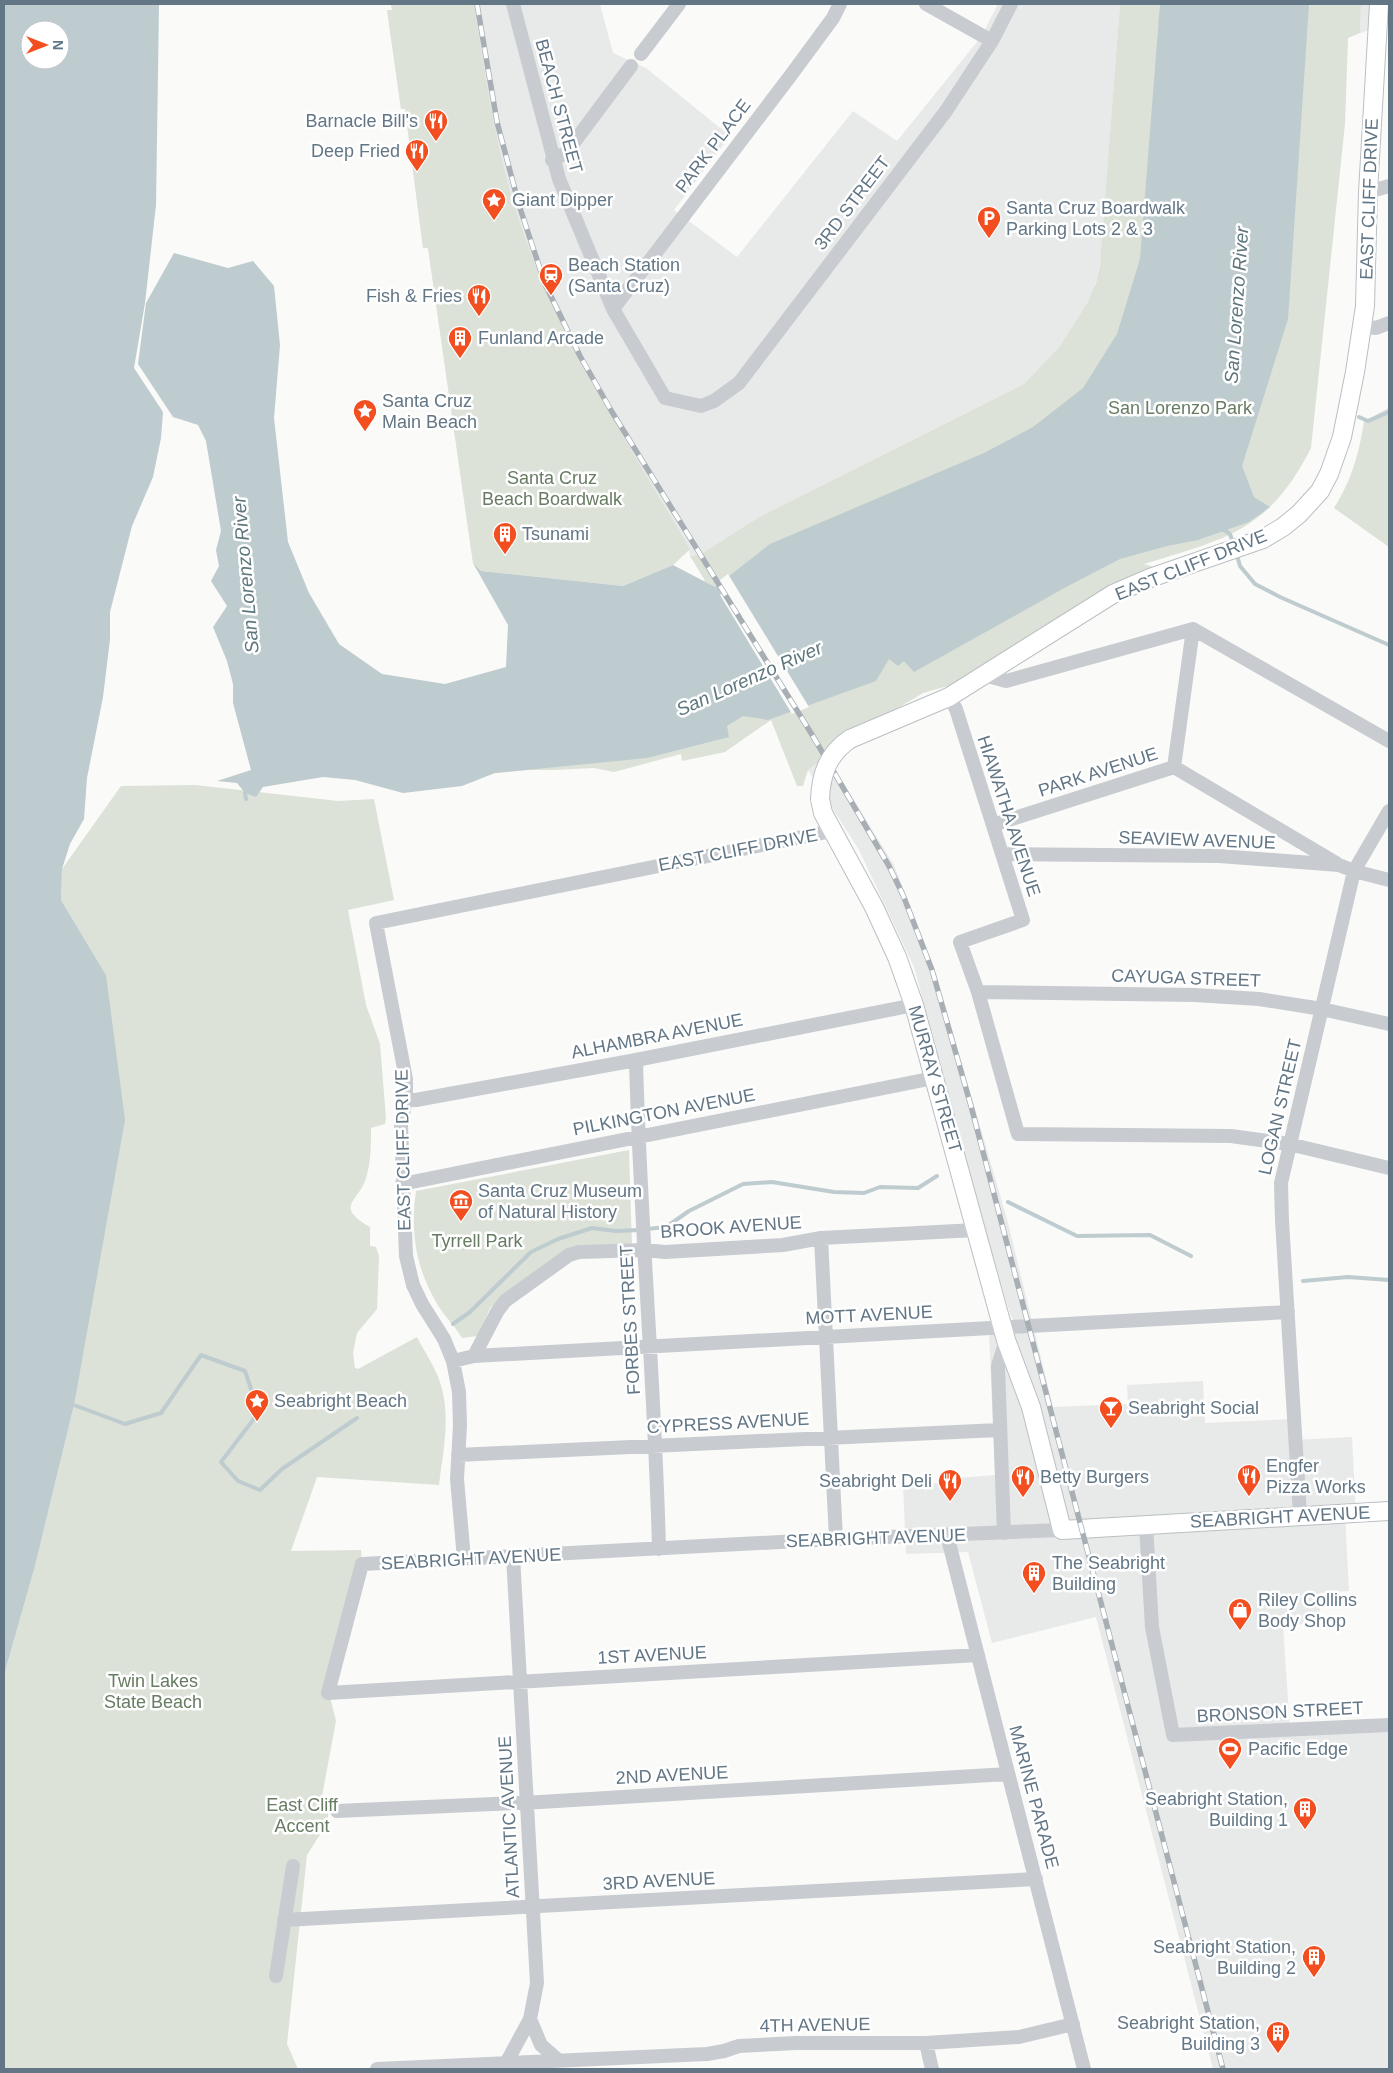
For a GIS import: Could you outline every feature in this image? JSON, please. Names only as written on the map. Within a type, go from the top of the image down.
[{"type":"main road","name":"EAST CLIFF DRIVE","points":[[832,831],[823,813],[820,799],[821,786],[828,762],[840,746],[850,739],[949,697],[1114,594],[1150,578],[1263,539],[1300,514],[1320,491],[1336,456],[1355,372],[1362,326],[1367,280],[1368,192],[1382,40],[1378,4]]},
{"type":"main road","name":"MURRAY STREET","points":[[832,831],[874,907],[897,957],[914,1004],[1004,1333],[1031,1407],[1062,1530]]},
{"type":"main road","name":"SEABRIGHT AVENUE","points":[[1062,1530],[1389,1511]]},
{"type":"street","name":"BEACH STREET","points":[[513,4],[552,160],[613,309],[664,398],[702,406]]},
{"type":"street","points":[[641,54],[679,4]]},
{"type":"street","name":"PARK PLACE","points":[[613,309],[792,75],[833,18],[840,4]]},
{"type":"street","points":[[926,4],[992,41]]},
{"type":"street","name":"3RD STREET","points":[[702,406],[714,401],[739,383],[942,116],[992,41],[1011,4]]},
{"type":"street","points":[[552,160],[566,153],[631,66]]},
{"type":"street","points":[[1368,192],[1389,186]]},
{"type":"street","points":[[1362,326],[1376,328],[1389,323]]},
{"type":"street","points":[[1174,768],[1193,628]]},
{"type":"street","points":[[984,675],[1006,680],[1193,628],[1389,741]]},
{"type":"street","points":[[1001,664],[1008,673],[1027,675]]},
{"type":"street","name":"HIAWATHA AVENUE","points":[[949,697],[956,709],[1023,920],[960,942],[978,992],[1018,1134],[1231,1136],[1290,1144]]},
{"type":"street","name":"PARK AVENUE","points":[[993,825],[1174,768],[1339,865]]},
{"type":"street","name":"LOGAN STREET","points":[[1300,1515],[1281,1182],[1354,872],[1389,811]]},
{"type":"street","name":"EAST CLIFF DRIVE","points":[[464,1559],[457,1478],[460,1425],[459,1392],[453,1361],[444,1339],[422,1304],[413,1285],[406,1256],[401,1125],[406,1100],[406,1078],[376,924],[832,831]]},
{"type":"street","name":"SEAVIEW AVENUE","points":[[1002,854],[1219,856],[1339,865],[1354,872],[1389,880]]},
{"type":"street","name":"CAYUGA STREET","points":[[978,992],[1194,995],[1259,999],[1322,1009],[1389,1024]]},
{"type":"street","name":"ALHAMBRA AVENUE","points":[[406,1100],[416,1100],[636,1060],[914,1004]]},
{"type":"street","name":"FORBES STREET","points":[[636,1060],[638,1137],[656,1445],[659,1549]]},
{"type":"street","name":"PILKINGTON AVENUE","points":[[402,1184],[934,1078]]},
{"type":"street","points":[[1290,1144],[1389,1168]]},
{"type":"street","name":"BROOK AVENUE","points":[[474,1356],[497,1312],[505,1301],[569,1255],[579,1252],[645,1250],[665,1252],[783,1245],[821,1238],[976,1230]]},
{"type":"street","points":[[821,1238],[836,1539]]},
{"type":"street","name":"MOTT AVENUE","points":[[453,1361],[474,1356],[651,1345],[825,1336],[1004,1333],[1028,1326],[1288,1312]]},
{"type":"street","points":[[1004,1333],[998,1366],[1004,1533]]},
{"type":"street","name":"CYPRESS AVENUE","points":[[458,1455],[999,1430]]},
{"type":"street","name":"BRONSON STREET","points":[[1146,1525],[1152,1627],[1173,1736],[1389,1725]]},
{"type":"street","name":"SEABRIGHT AVENUE","points":[[328,1693],[362,1564],[836,1539],[1062,1530]]},
{"type":"street","name":"MARINE PARADE","points":[[947,1535],[1084,2069]]},
{"type":"street","name":"ATLANTIC AVENUE","points":[[504,2066],[530,2019],[537,1983],[513,1556]]},
{"type":"street","name":"1ST AVENUE","points":[[328,1693],[978,1655]]},
{"type":"street","name":"2ND AVENUE","points":[[337,1811],[1008,1774]]},
{"type":"street","points":[[276,1976],[293,1866]]},
{"type":"street","name":"3RD AVENUE","points":[[284,1920],[1036,1879]]},
{"type":"street","points":[[530,2019],[541,2045],[558,2060]]},
{"type":"street","name":"4TH AVENUE","points":[[376,2069],[504,2066],[558,2060],[707,2054],[739,2046],[768,2044],[926,2043],[1019,2037],[1073,2024]]},
{"type":"street","points":[[926,2043],[932,2069]]},
{"type":"shaded area","points":[[391,4],[600,4],[613,53],[646,68],[730,136],[674,210],[737,257],[853,111],[897,141],[981,37],[998,4],[1120,4],[1101,254],[1093,293],[1084,311],[1060,346],[1024,384],[759,517],[701,554],[690,556],[689,550],[673,565],[473,563],[428,248],[423,248],[405,109],[401,109],[387,10],[392,10]]},
{"type":"shaded area","points":[[1361,4],[1389,4],[1389,24],[1360,33]]},
{"type":"shaded area","points":[[826,755],[894,865],[934,967],[1007,1219],[1053,1407],[1128,1404],[1127,1385],[1203,1381],[1205,1423],[1292,1419],[1293,1440],[1352,1437],[1356,1515],[1345,1515],[1349,1591],[1319,1593],[1321,1623],[1283,1625],[1290,1731],[1389,1726],[1389,2069],[1213,2069],[1096,1617],[992,1643],[968,1552],[906,1554],[903,1485],[957,1482],[958,1478],[995,1475],[989,1333],[1019,1330],[1010,1314],[981,1216],[914,967],[859,850],[808,770]]},
{"type":"green space","name":"Santa Cruz Beach Boardwalk","points":[[391,4],[474,4],[497,136],[517,214],[533,258],[572,344],[594,386],[690,549],[673,565],[623,586],[481,571],[473,563],[428,248],[423,248],[405,109],[401,109],[387,10],[392,10]]},
{"type":"green space","name":"San Lorenzo Park","points":[[1120,4],[1361,4],[1360,33],[1348,38],[1345,124],[1311,448],[1295,476],[1279,498],[1261,515],[1242,528],[1199,547],[1144,564],[1154,567],[1140,572],[955,684],[923,693],[851,736],[808,770],[803,786],[797,786],[771,720],[725,752],[682,761],[681,754],[614,772],[594,768],[529,770],[370,784],[372,770],[722,651],[704,579],[690,556],[701,554],[759,517],[1024,384],[1060,346],[1088,302],[1096,283],[1100,264]]},
{"type":"green space","points":[[1389,408],[1389,547],[1334,508],[1346,487],[1354,466],[1364,421]]},
{"type":"green space","name":"Twin Lakes State Beach","points":[[195,785],[338,801],[374,799],[394,900],[348,910],[366,1005],[380,1044],[386,1118],[385,1124],[371,1128],[368,1172],[351,1209],[359,1220],[370,1227],[370,1246],[376,1247],[379,1256],[377,1309],[357,1333],[353,1353],[355,1368],[358,1369],[417,1337],[438,1376],[444,1401],[446,1425],[439,1485],[317,1477],[291,1551],[361,1550],[362,1564],[329,1693],[336,1721],[322,1796],[328,1813],[328,1822],[307,1855],[287,2044],[298,2069],[4,2069],[4,1675],[35,1566],[74,1405],[106,975],[61,900],[62,869],[121,786]]},
{"type":"green space","name":"Tyrrell Park","points":[[629,1150],[632,1246],[558,1256],[490,1308],[478,1336],[462,1338],[439,1307],[431,1293],[420,1265],[414,1222],[416,1191]]},
{"type":"water","points":[[4,4],[159,4],[156,205],[145,303],[134,368],[163,412],[161,438],[153,477],[132,526],[110,612],[110,639],[103,697],[87,778],[84,819],[70,844],[62,869],[61,900],[106,975],[125,1120],[74,1405],[35,1566],[4,1675]]},
{"type":"water","name":"San Lorenzo Park","points":[[1160,4],[1309,4],[1288,319],[1242,466],[1254,497],[1270,507],[1249,522],[1198,540],[1167,546],[1120,559],[914,672],[904,661],[898,666],[889,659],[876,681],[768,720],[743,716],[727,726],[729,737],[647,758],[495,773],[462,786],[403,793],[355,780],[323,777],[263,787],[256,797],[245,793],[237,783],[217,781],[251,770],[233,703],[233,684],[227,661],[213,627],[227,606],[211,581],[219,566],[216,550],[221,531],[206,441],[198,425],[173,417],[138,364],[146,303],[174,253],[228,268],[253,261],[274,286],[280,345],[274,418],[288,542],[309,593],[339,644],[382,674],[445,684],[506,667],[508,625],[473,563],[481,571],[623,586],[673,565],[715,587],[770,544],[984,453],[1033,427],[1083,388],[1117,334],[1140,259]]},
{"type":"pier","points":[[728,574],[809,707],[792,714],[720,595],[722,593],[716,583]]},
{"type":"waterway","points":[[1359,417],[1368,421],[1389,412]]},
{"type":"waterway","points":[[1221,528],[1230,534],[1233,543]]},
{"type":"waterway","points":[[1236,552],[1240,566],[1255,584],[1389,645]]},
{"type":"waterway","points":[[246,799],[245,793],[248,791]]},
{"type":"waterway","points":[[647,1229],[666,1227],[689,1211],[743,1184],[772,1182],[834,1192],[864,1193],[880,1187],[918,1188],[937,1176]]},
{"type":"waterway","points":[[1008,1202],[1077,1236],[1150,1235],[1191,1256]]},
{"type":"waterway","points":[[453,1324],[470,1312],[531,1252],[558,1239],[592,1228],[616,1231],[640,1230]]},
{"type":"waterway","points":[[1303,1281],[1348,1277],[1389,1280]]},
{"type":"waterway","points":[[74,1405],[125,1424],[161,1413],[201,1355],[245,1371],[259,1412],[221,1462],[238,1481],[260,1490],[282,1469],[357,1418]]},
{"type":"railway","points":[[477,4],[497,122],[519,205],[545,284],[580,356],[612,412],[811,733],[889,866],[903,895],[932,970],[971,1106],[1223,2069]]},
{"type":"place","name":"Barnacle Bill's","points":[[436,142]]},
{"type":"place","name":"Deep Fried","points":[[417,172]]},
{"type":"place","name":"Giant Dipper","points":[[494,221]]},
{"type":"place","name":"Santa Cruz Boardwalk Parking Lots 2 & 3","points":[[989,239]]},
{"type":"place","name":"Beach Station (Santa Cruz)","points":[[551,296]]},
{"type":"place","name":"Fish & Fries","points":[[479,317]]},
{"type":"place","name":"Funland Arcade","points":[[460,359]]},
{"type":"place","name":"Santa Cruz Main Beach","points":[[365,432]]},
{"type":"place","name":"Tsunami","points":[[505,555]]},
{"type":"place","name":"Santa Cruz Museum of Natural History","points":[[461,1222]]},
{"type":"place","name":"Seabright Beach","points":[[257,1422]]},
{"type":"place","name":"Seabright Social","points":[[1111,1429]]},
{"type":"place","name":"Engfer Pizza Works","points":[[1249,1497]]},
{"type":"place","name":"Betty Burgers","points":[[1023,1498]]},
{"type":"place","name":"Seabright Deli","points":[[950,1502]]},
{"type":"place","name":"The Seabright Building","points":[[1034,1594]]},
{"type":"place","name":"Riley Collins Body Shop","points":[[1240,1631]]},
{"type":"place","name":"Pacific Edge","points":[[1230,1770]]},
{"type":"place","name":"Seabright Station, Building 1","points":[[1305,1830]]},
{"type":"place","name":"Seabright Station, Building 2","points":[[1314,1978]]},
{"type":"place","name":"Seabright Station, Building 3","points":[[1278,2054]]},
{"type":"water label","name":"San Lorenzo River","points":[[1236,305]]},
{"type":"water label","name":"San Lorenzo River","points":[[245,575]]},
{"type":"water label","name":"San Lorenzo River","points":[[749,678]]},
{"type":"park label","name":"East Cliff Accent","points":[[302,1815]]}]
